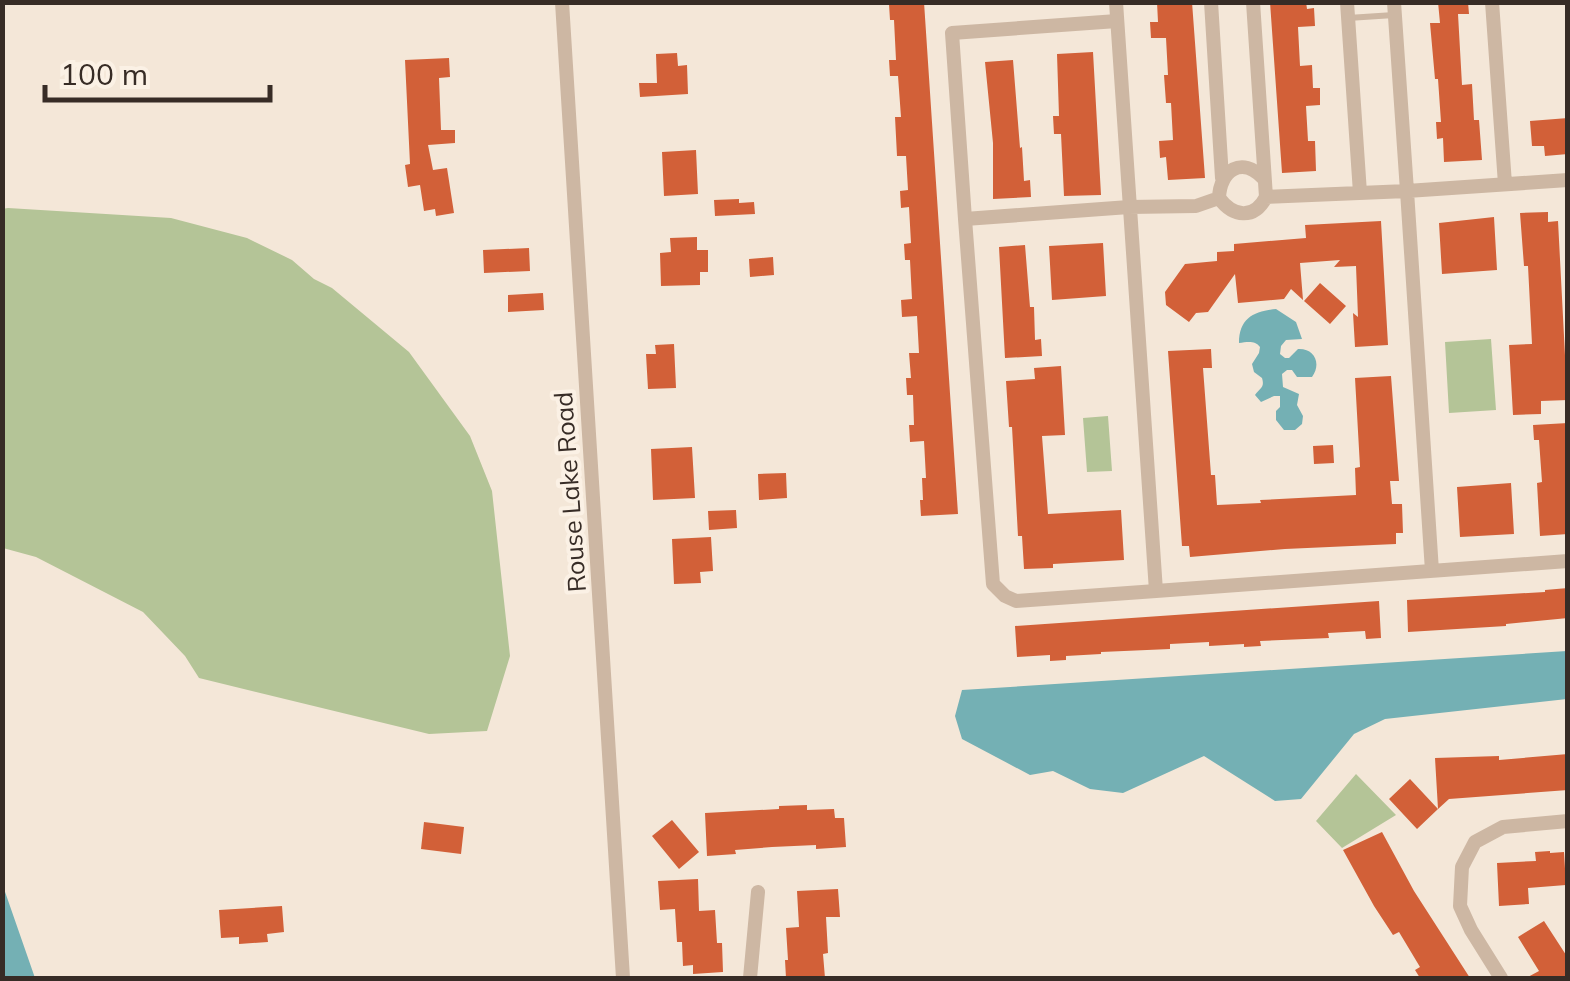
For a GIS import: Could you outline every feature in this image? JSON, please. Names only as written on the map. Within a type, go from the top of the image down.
[{"type":"street","name":"Rouse Lake Road","points":[[562,2],[624,978]]},
{"type":"street","points":[[1116,2],[1156,591]]},
{"type":"street","points":[[1211,2],[1222,178],[1219,198],[1228,209],[1245,214],[1262,205],[1267,187],[1253,2]]},
{"type":"street","points":[[1492,2],[1505,184]]},
{"type":"street","points":[[1394,9],[1432,570]]},
{"type":"street","points":[[1347,10],[1360,193]]},
{"type":"street","points":[[1117,21],[952,33],[993,584],[1016,601],[1568,561]]},
{"type":"street","points":[[1222,178],[1238,167],[1248,167],[1264,178]]},
{"type":"street","points":[[1266,197],[1568,180]]},
{"type":"street","points":[[965,219],[1196,206],[1219,198]]},
{"type":"street","points":[[1501,978],[1470,930],[1460,906],[1462,867],[1476,842],[1503,827],[1568,820]]},
{"type":"street","points":[[750,978],[758,892]]},
{"type":"lane","points":[[1347,10],[1394,9]]},
{"type":"green space","points":[[2,209],[171,218],[247,238],[292,260],[332,288],[409,352],[470,436],[492,491],[510,656],[487,731],[429,734],[199,678],[185,656],[143,612],[36,557],[3,548]]},
{"type":"green space","points":[[1491,339],[1496,410],[1449,413],[1445,342]]},
{"type":"green space","points":[[1108,416],[1112,471],[1087,472],[1083,418]]},
{"type":"green space","points":[[1356,774],[1396,815],[1342,848],[1316,821]]},
{"type":"water","points":[[1276,309],[1296,322],[1302,339],[1286,340],[1280,354],[1289,358],[1298,349],[1304,349],[1316,362],[1312,377],[1297,377],[1292,370],[1282,374],[1283,387],[1299,394],[1297,405],[1303,416],[1302,424],[1295,430],[1284,430],[1276,420],[1280,396],[1261,402],[1255,395],[1263,384],[1252,364],[1260,347],[1253,342],[1239,343],[1249,317]]},
{"type":"water","points":[[1567,651],[1567,699],[1385,719],[1354,734],[1301,799],[1275,801],[1204,756],[1123,793],[1090,789],[1053,771],[1030,775],[962,739],[955,716],[962,690]]},
{"type":"water","points":[[3,886],[35,978],[3,978]]},
{"type":"building","points":[[924,2],[958,514],[921,516],[922,478],[926,478],[924,441],[910,442],[913,395],[907,395],[906,378],[911,378],[909,353],[919,353],[917,316],[902,317],[901,300],[912,299],[910,260],[905,260],[904,244],[911,243],[909,207],[901,208],[900,191],[908,190],[906,156],[897,156],[895,117],[901,117],[898,76],[890,76],[889,60],[896,60],[889,4]]},
{"type":"building","points":[[1157,2],[1192,2],[1205,178],[1168,180],[1166,157],[1160,158],[1159,141],[1173,140],[1171,103],[1166,103],[1164,75],[1168,75],[1166,38],[1151,38],[1150,22],[1158,22]]},
{"type":"building","points":[[1270,2],[1306,2],[1307,9],[1314,8],[1315,26],[1298,27],[1300,66],[1312,65],[1313,88],[1320,88],[1320,105],[1306,106],[1308,141],[1315,141],[1316,171],[1282,173]]},
{"type":"building","points":[[1438,2],[1468,2],[1469,14],[1458,14],[1462,85],[1472,84],[1482,160],[1444,162],[1443,138],[1437,139],[1436,122],[1441,122],[1430,23],[1440,23]]},
{"type":"building","points":[[1093,52],[1101,195],[1064,196],[1061,134],[1054,134],[1053,116],[1059,116],[1057,54]]},
{"type":"building","points":[[677,53],[678,66],[687,65],[688,94],[640,97],[639,83],[657,83],[656,54]]},
{"type":"building","points":[[449,58],[450,77],[439,78],[441,130],[455,130],[455,143],[428,145],[433,170],[447,168],[454,213],[436,216],[435,209],[424,211],[420,185],[408,187],[405,60]]},
{"type":"building","points":[[1013,60],[1024,181],[1030,180],[1031,197],[993,199],[993,143],[985,62]]},
{"type":"building","points":[[1568,118],[1568,154],[1545,156],[1544,146],[1532,146],[1530,121]]},
{"type":"building","points":[[696,150],[698,194],[664,196],[662,152]]},
{"type":"building","points":[[739,199],[739,203],[754,202],[755,214],[715,216],[714,200]]},
{"type":"building","points":[[1548,212],[1548,222],[1558,221],[1568,400],[1541,401],[1541,414],[1513,415],[1509,345],[1532,344],[1528,266],[1524,266],[1520,213]]},
{"type":"building","points":[[1494,217],[1497,270],[1442,274],[1439,223]]},
{"type":"building","points":[[1381,221],[1388,345],[1355,347],[1356,266],[1334,267],[1340,260],[1300,263],[1303,300],[1291,289],[1284,299],[1238,303],[1235,274],[1208,312],[1196,313],[1189,322],[1166,305],[1165,292],[1185,264],[1217,261],[1217,252],[1234,251],[1234,244],[1306,238],[1305,225]]},
{"type":"building","points":[[697,237],[697,250],[708,250],[708,272],[700,272],[700,285],[661,286],[660,253],[671,252],[670,238]]},
{"type":"building","points":[[1103,243],[1106,296],[1052,300],[1049,246]]},
{"type":"building","points":[[1025,245],[1035,340],[1041,339],[1042,356],[1005,358],[999,247]]},
{"type":"building","points":[[529,248],[530,271],[484,273],[483,250]]},
{"type":"building","points":[[773,257],[774,275],[750,277],[749,259]]},
{"type":"building","points":[[1320,283],[1346,306],[1330,324],[1304,301]]},
{"type":"building","points":[[543,293],[544,310],[508,312],[508,295]]},
{"type":"building","points":[[674,344],[676,388],[648,389],[646,354],[656,354],[655,345]]},
{"type":"building","points":[[1211,349],[1212,368],[1203,368],[1217,505],[1356,495],[1355,468],[1360,467],[1355,378],[1391,376],[1399,481],[1390,481],[1392,504],[1402,504],[1403,533],[1396,533],[1396,544],[1190,557],[1189,546],[1182,546],[1168,351]]},
{"type":"building","points":[[1061,366],[1065,435],[1042,436],[1048,514],[1121,510],[1124,560],[1024,569],[1006,381],[1035,379],[1034,368]]},
{"type":"building","points":[[1568,423],[1568,534],[1540,536],[1537,483],[1542,482],[1539,440],[1534,440],[1533,425]]},
{"type":"building","points":[[1333,445],[1334,463],[1314,464],[1313,446]]},
{"type":"building","points":[[692,447],[695,498],[653,500],[651,449]]},
{"type":"building","points":[[786,473],[787,498],[759,500],[758,474]]},
{"type":"building","points":[[1511,483],[1514,534],[1460,537],[1457,487]]},
{"type":"building","points":[[736,510],[737,528],[709,530],[708,511]]},
{"type":"building","points":[[711,537],[713,571],[700,572],[701,583],[674,584],[672,539]]},
{"type":"building","points":[[1568,588],[1568,618],[1408,632],[1407,600]]},
{"type":"building","points":[[1379,601],[1381,638],[1366,639],[1365,631],[1328,633],[1329,638],[1260,641],[1261,646],[1209,646],[1209,642],[1170,644],[1170,649],[1066,656],[1066,660],[1050,661],[1050,655],[1017,657],[1015,626]]},
{"type":"building","points":[[1568,754],[1568,790],[1449,799],[1438,809],[1435,758],[1499,756],[1499,760]]},
{"type":"building","points":[[1410,779],[1438,809],[1417,829],[1389,799]]},
{"type":"building","points":[[807,805],[807,810],[834,809],[835,818],[844,818],[846,847],[772,847],[707,856],[705,813]]},
{"type":"building","points":[[672,820],[699,852],[679,869],[652,836]]},
{"type":"building","points":[[424,822],[464,827],[461,854],[421,849]]},
{"type":"building","points":[[1382,832],[1414,891],[1470,978],[1420,978],[1415,970],[1420,967],[1399,932],[1393,935],[1374,906],[1343,850]]},
{"type":"building","points":[[1535,852],[1564,852],[1566,885],[1528,888],[1529,904],[1499,906],[1497,863],[1536,861]]},
{"type":"building","points":[[698,879],[699,911],[715,910],[723,972],[693,974],[693,965],[683,966],[675,909],[660,910],[658,881]]},
{"type":"building","points":[[838,889],[840,917],[826,917],[825,978],[786,978],[786,928],[799,927],[797,891]]},
{"type":"building","points":[[282,906],[284,932],[267,934],[268,942],[239,944],[239,937],[221,938],[219,910]]},
{"type":"building","points":[[1544,921],[1568,958],[1568,978],[1526,978],[1539,971],[1518,937]]}]
